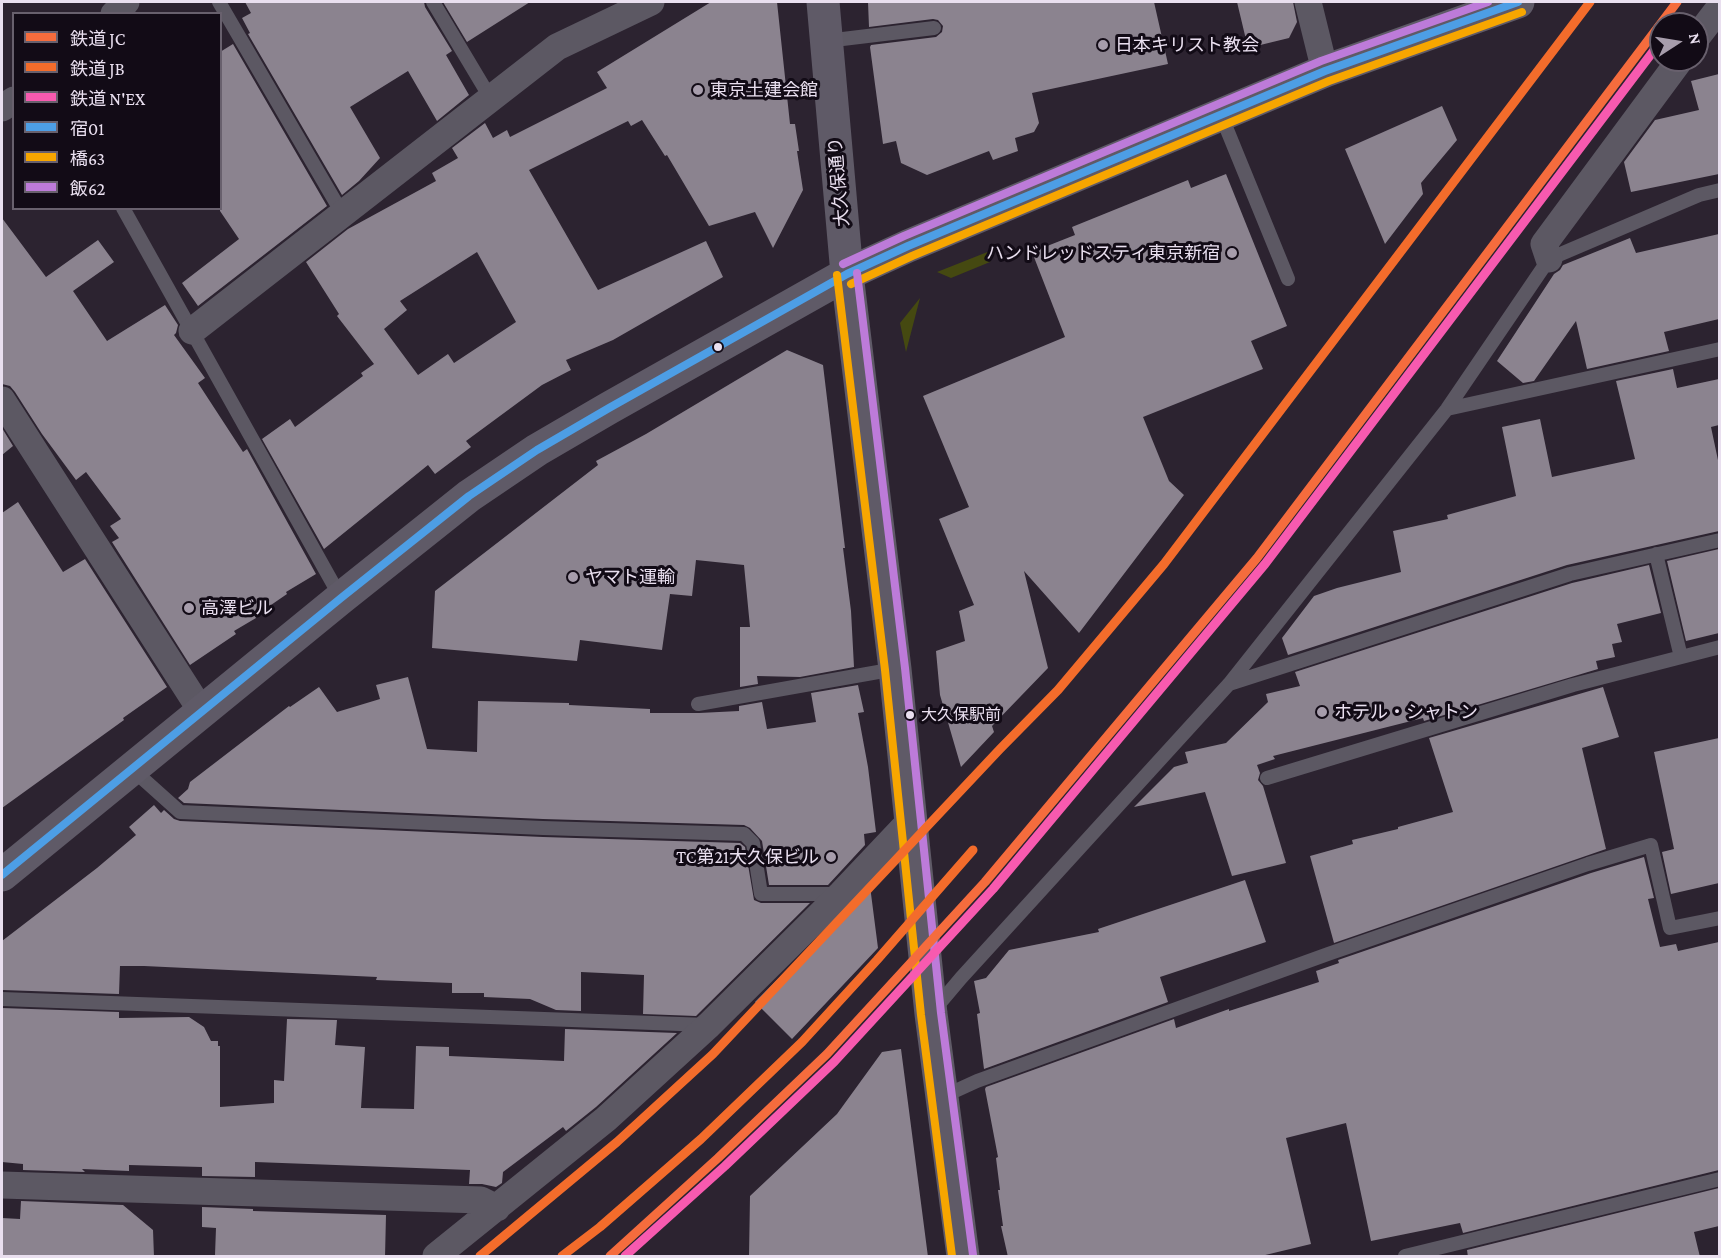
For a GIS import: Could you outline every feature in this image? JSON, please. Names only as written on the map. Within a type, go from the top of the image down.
[{"type":"street","name":"大久保通り","points":[[823,2],[847,274],[895,669],[931,1014],[963,1257]]},
{"type":"street","points":[[1308,2],[1325,70]]},
{"type":"street","points":[[2,875],[340,598],[469,496],[537,450],[847,274],[1325,70],[1518,2]]},
{"type":"street","points":[[192,330],[557,47],[646,3]]},
{"type":"street","points":[[1709,21],[1719,7]]},
{"type":"street","points":[[1549,259],[1544,244],[1671,72]]},
{"type":"street","points":[[2,400],[201,712]]},
{"type":"street","points":[[436,1257],[606,1119],[709,1025],[842,898],[911,820]]},
{"type":"street","points":[[2,1185],[481,1200],[497,1208]]},
{"type":"lane","points":[[219,2],[342,213]]},
{"type":"lane","points":[[433,2],[491,99]]},
{"type":"lane","points":[[826,41],[934,28]]},
{"type":"lane","points":[[1221,115],[1288,279]]},
{"type":"lane","points":[[931,1014],[1228,684],[1447,409],[1549,259],[1699,195],[1719,189]]},
{"type":"lane","points":[[124,210],[340,598]]},
{"type":"lane","points":[[1447,409],[1719,349]]},
{"type":"lane","points":[[1228,684],[1570,574],[1719,540]]},
{"type":"lane","points":[[1656,554],[1681,657]]},
{"type":"lane","points":[[1267,778],[1574,685],[1719,647]]},
{"type":"lane","points":[[698,704],[895,669]]},
{"type":"lane","points":[[132,769],[180,812],[543,828],[744,834],[753,843],[761,894],[842,898]]},
{"type":"lane","points":[[942,1097],[977,1081],[1328,954],[1588,864],[1651,845],[1670,928],[1719,918]]},
{"type":"lane","points":[[2,999],[709,1025]]},
{"type":"lane","points":[[1405,1257],[1719,1179]]},
{"type":"green space","points":[[995,249],[990,262],[951,278],[937,272]]},
{"type":"green space","points":[[920,298],[906,352],[900,323]]},
{"type":"building","points":[[245,2],[424,2],[452,51],[446,55],[469,95],[437,121],[408,71],[350,107],[380,158],[359,181],[342,195],[248,34],[250,33],[242,18],[251,13]]},
{"type":"building","points":[[443,2],[530,2],[467,42]]},
{"type":"building","points":[[711,2],[777,2],[790,124],[795,124],[803,190],[773,248],[755,212],[709,226],[667,155],[665,156],[642,120],[631,126],[628,121],[529,170],[598,290],[706,241],[723,277],[613,340],[566,360],[571,370],[542,385],[466,441],[471,447],[435,474],[428,465],[324,549],[262,439],[290,419],[295,427],[363,376],[361,373],[374,364],[337,316],[339,314],[306,262],[348,229],[436,181],[432,173],[458,158],[452,148],[485,123],[493,138],[507,130],[510,137],[607,88],[597,72]],"holes":[[[477,252],[516,322],[454,363],[448,354],[418,375],[384,329],[407,310],[400,301]]]},
{"type":"building","points":[[868,2],[1154,2],[1168,64],[1032,93],[1039,123],[1034,132],[1015,138],[1018,151],[993,160],[989,151],[927,175],[901,163],[896,141],[883,144],[870,47],[871,45],[936,37],[942,32],[943,26],[938,20],[933,19],[869,27]]},
{"type":"building","points":[[1237,2],[1293,2],[1297,22],[1289,38],[1248,48]]},
{"type":"building","points":[[233,44],[327,206],[198,306],[182,283],[239,239],[220,211],[222,210],[222,51]]},
{"type":"building","points":[[1719,74],[1719,174],[1631,192],[1624,162],[1655,120],[1699,110],[1691,81]]},
{"type":"building","points":[[1442,106],[1457,140],[1421,183],[1423,194],[1385,244],[1345,149]]},
{"type":"building","points":[[1226,174],[1287,326],[1251,341],[1263,369],[1143,417],[1169,481],[1184,495],[1079,633],[1024,571],[1048,668],[992,726],[994,732],[961,767],[940,695],[936,651],[965,641],[959,611],[974,605],[939,519],[969,507],[923,396],[1065,337],[1032,252],[1075,235],[1072,227],[1188,180],[1191,188]]},
{"type":"building","points":[[2,218],[46,277],[98,240],[114,262],[73,291],[107,341],[165,305],[178,325],[174,335],[205,378],[198,383],[243,452],[247,449],[316,574],[286,592],[287,594],[255,616],[256,618],[234,631],[236,634],[190,665],[112,542],[119,538],[110,526],[121,519],[86,472],[76,480],[15,392],[10,386],[2,384]]},
{"type":"building","points":[[1719,234],[1719,319],[1664,332],[1669,351],[1587,369],[1576,321],[1534,381],[1523,383],[1497,361],[1554,274],[1563,265],[1630,238],[1636,253]]},
{"type":"building","points":[[787,350],[823,365],[845,548],[843,548],[851,611],[854,667],[800,677],[757,676],[758,684],[740,687],[740,627],[750,627],[744,565],[696,560],[692,596],[670,594],[662,650],[580,640],[577,661],[432,648],[435,591],[598,465],[596,461]]},
{"type":"building","points":[[1673,369],[1677,388],[1719,379],[1719,425],[1711,427],[1719,465],[1719,531],[1567,565],[1288,655],[1282,638],[1314,596],[1401,572],[1393,531],[1448,519],[1447,515],[1516,496],[1502,427],[1540,419],[1552,477],[1635,459],[1616,381]]},
{"type":"building","points":[[2,428],[13,446],[2,455]]},
{"type":"building","points":[[18,502],[63,572],[85,559],[167,687],[2,808],[2,513]]},
{"type":"building","points":[[1719,549],[1719,633],[1686,641],[1667,561]]},
{"type":"building","points":[[1649,565],[1661,613],[1617,624],[1622,642],[1612,644],[1615,657],[1596,661],[1598,669],[1424,721],[1423,718],[1273,756],[1275,759],[1257,765],[1260,773],[1258,780],[1263,786],[1286,863],[1232,876],[1205,792],[1134,807],[1174,767],[1188,763],[1185,752],[1226,743],[1268,702],[1266,694],[1300,686],[1295,672],[1572,583]]},
{"type":"building","points":[[408,677],[427,749],[477,752],[478,701],[569,703],[569,705],[650,709],[650,713],[739,711],[739,706],[762,702],[767,729],[816,722],[811,693],[858,685],[864,712],[858,713],[868,767],[876,832],[864,834],[865,845],[828,885],[769,885],[762,841],[744,825],[543,819],[184,803],[178,798],[188,789],[190,782],[289,706],[319,687],[337,712],[380,699],[376,685]]},
{"type":"building","points":[[1603,687],[1619,737],[1582,748],[1606,849],[1334,943],[1310,856],[1353,844],[1352,840],[1453,812],[1429,738]]},
{"type":"building","points":[[1719,738],[1719,883],[1671,894],[1662,852],[1674,849],[1654,752]]},
{"type":"building","points":[[154,805],[161,813],[164,810],[180,821],[740,843],[745,847],[754,900],[761,903],[810,903],[696,1016],[643,1014],[644,975],[581,972],[581,1011],[556,1010],[530,999],[484,997],[484,993],[452,993],[452,983],[376,980],[377,977],[144,966],[120,966],[119,994],[2,990],[2,941],[136,835],[129,827]]},
{"type":"building","points":[[1644,857],[1654,898],[1648,899],[1660,947],[1676,944],[1678,951],[1719,942],[1719,1170],[1463,1233],[1460,1223],[1371,1241],[1346,1123],[1286,1138],[1311,1244],[1257,1257],[1008,1257],[1001,1226],[1003,1226],[996,1158],[998,1157],[986,1087],[1174,1019],[1176,1028],[1229,1009],[1229,1011],[1319,982],[1316,971],[1339,963],[1338,960]]},
{"type":"building","points":[[1245,880],[1266,942],[1160,977],[1168,1002],[984,1069],[977,1014],[980,1013],[974,981],[986,978],[1009,950],[1099,932],[1098,929]]},
{"type":"building","points":[[870,886],[878,948],[792,1039],[755,1002]]},
{"type":"building","points":[[2,1008],[119,1012],[119,1018],[189,1017],[204,1027],[211,1041],[218,1041],[218,1046],[220,1046],[220,1107],[274,1103],[274,1080],[284,1081],[287,1019],[337,1020],[335,1045],[365,1047],[361,1108],[414,1109],[416,1046],[449,1047],[449,1056],[564,1061],[565,1029],[677,1033],[596,1107],[566,1131],[563,1127],[503,1172],[502,1183],[496,1187],[469,1184],[470,1170],[255,1162],[255,1177],[202,1176],[202,1167],[129,1165],[129,1171],[23,1170],[23,1164],[2,1162]]},
{"type":"building","points":[[901,1049],[928,1257],[749,1257],[750,1196],[837,1114],[882,1052]]},
{"type":"building","points":[[1719,1188],[1719,1226],[1694,1232],[1700,1257],[1468,1257],[1467,1250]]},
{"type":"building","points":[[21,1201],[123,1205],[153,1230],[154,1257],[2,1257],[2,1218],[20,1219]]},
{"type":"building","points":[[202,1207],[386,1215],[385,1257],[222,1257],[222,1255],[215,1255],[216,1228],[202,1227]]},
{"type":"rail line","name":"JB","points":[[480,1256],[617,1142],[713,1054],[1058,690],[1164,564],[1590,2]]},
{"type":"rail line","name":"JC","points":[[610,1256],[718,1158],[827,1054],[985,882],[1257,558],[1677,2]]},
{"type":"rail line","name":"N'EX","points":[[625,1256],[725,1166],[834,1062],[993,889],[1265,564],[1649,57]]},
{"type":"rail line","name":"JB","points":[[562,1256],[600,1227],[701,1139],[802,1042],[973,850]]},
{"type":"transit line","name":"飯62","points":[[843,264],[904,236],[1321,61],[1488,2]]},
{"type":"transit line","name":"宿01","points":[[2,875],[469,496],[537,450],[609,408],[847,274],[908,246],[1325,71],[1518,2]]},
{"type":"transit line","name":"橋63","points":[[851,284],[912,256],[1329,81],[1522,12]]},
{"type":"transit line","name":"飯62","points":[[857,273],[905,668],[941,1013],[973,1255]]},
{"type":"transit line","name":"橋63","points":[[837,275],[885,670],[921,1015],[952,1256]]},
{"type":"place","name":"日本キリスト教会","points":[[1103,45]]},
{"type":"place","name":"東京土建会館","points":[[698,90]]},
{"type":"place","name":"ハンドレッドスティ東京新宿","points":[[1232,253]]},
{"type":"place","name":"ヤマト運輸","points":[[573,577]]},
{"type":"place","name":"高澤ビル","points":[[189,608]]},
{"type":"place","name":"ホテル・シャトン","points":[[1322,712]]},
{"type":"place","name":"大久保駅前","points":[[910,715]]},
{"type":"place","name":"TC第21大久保ビル","points":[[831,857]]}]
